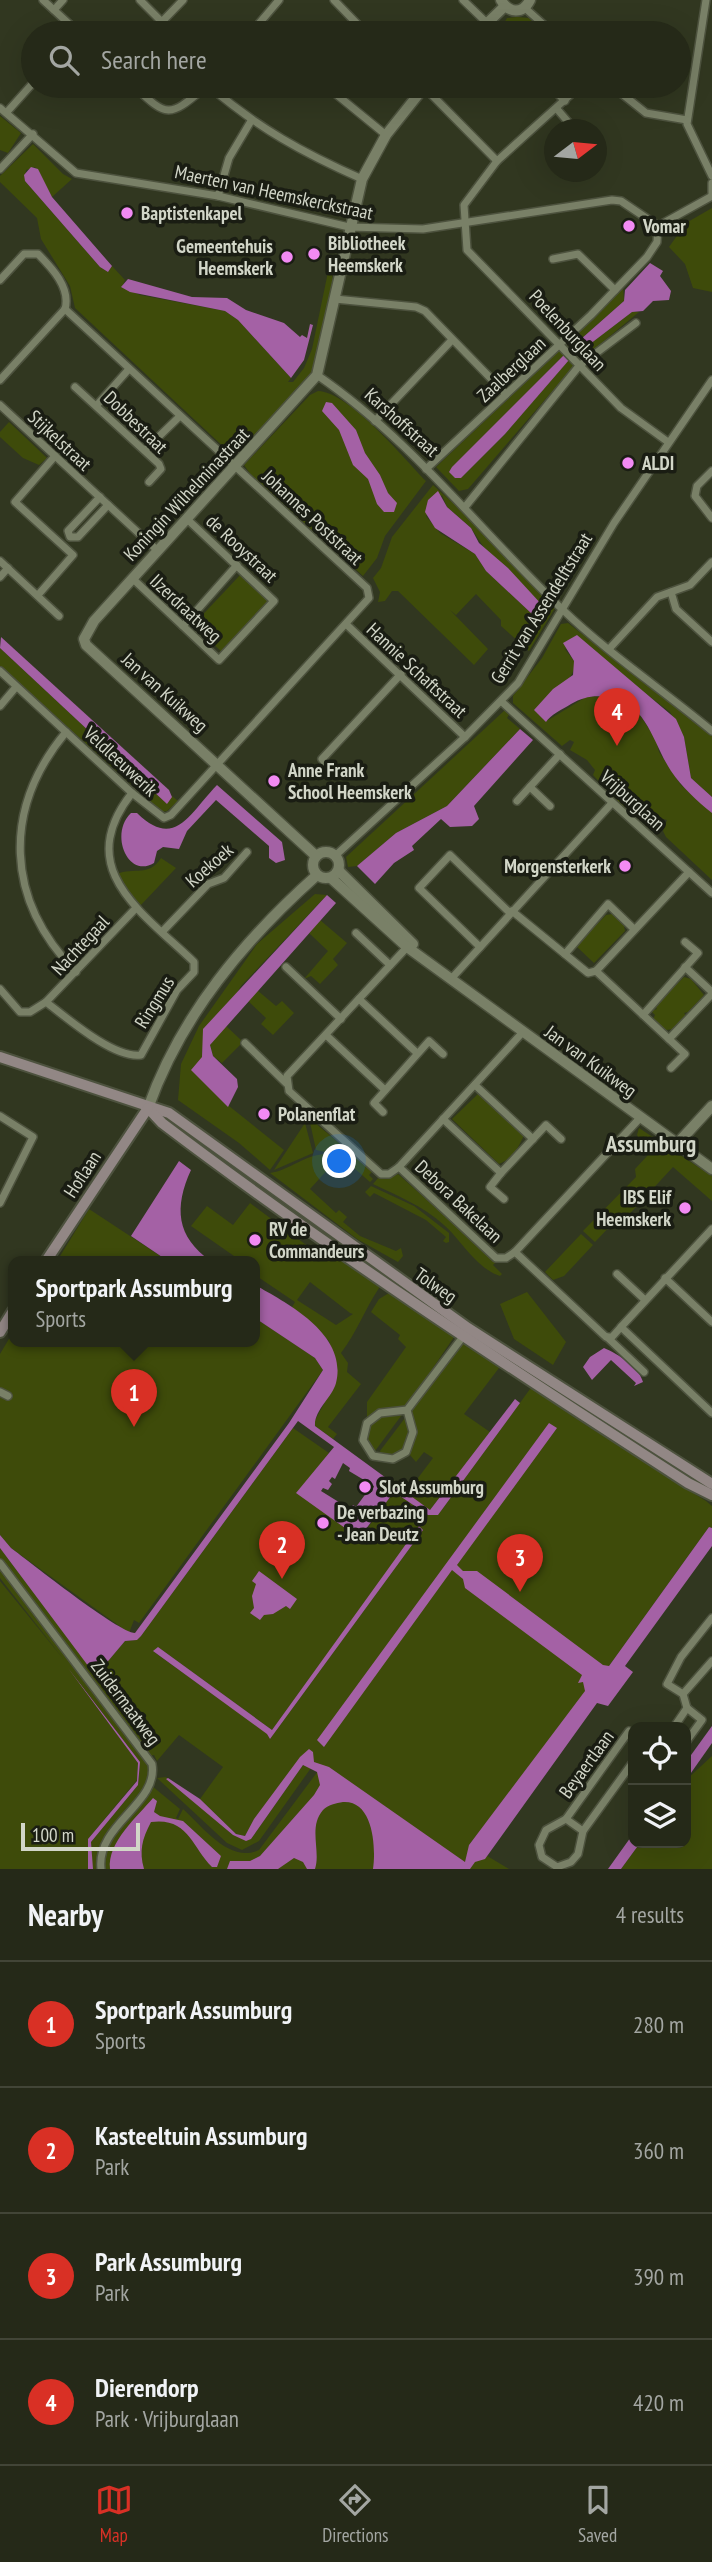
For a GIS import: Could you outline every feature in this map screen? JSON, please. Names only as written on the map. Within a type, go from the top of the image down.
[{"type":"main road","name":"Tolweg","points":[[0,1057],[174,1116],[458,1321],[712,1483]]},
{"type":"main road","name":"Tolweg","points":[[148,1108],[162,1123],[271,1205],[462,1338],[688,1483],[712,1495]]},
{"type":"main road","name":"Hoflaan","points":[[49,1256],[148,1108]]},
{"type":"street","points":[[43,0],[66,21]]},
{"type":"street","points":[[54,10],[64,0]]},
{"type":"street","points":[[139,0],[161,21]]},
{"type":"street","points":[[163,21],[183,0]]},
{"type":"street","points":[[264,21],[279,0]]},
{"type":"street","points":[[334,0],[354,21]]},
{"type":"street","points":[[463,0],[485,21]]},
{"type":"street","points":[[691,95],[706,0]]},
{"type":"street","points":[[489,21],[503,3],[517,11],[528,4],[543,21]]},
{"type":"street","points":[[0,169],[33,134],[4,110],[21,94]]},
{"type":"street","points":[[146,98],[158,110],[167,111],[176,110],[192,98]]},
{"type":"street","points":[[223,98],[251,121],[315,158],[362,179]]},
{"type":"street","points":[[341,98],[386,135]]},
{"type":"street","points":[[317,375],[362,179],[386,135],[415,98]]},
{"type":"street","points":[[436,98],[497,161]]},
{"type":"street","points":[[562,98],[565,101]]},
{"type":"street","points":[[464,225],[464,205],[497,161],[568,98]]},
{"type":"street","points":[[627,98],[646,113],[687,120]]},
{"type":"street","points":[[690,98],[687,120],[712,176]]},
{"type":"street","points":[[556,109],[565,119]]},
{"type":"street","points":[[218,196],[229,158],[251,121]]},
{"type":"street","name":"Maerten van Heemskerckstraat","points":[[33,134],[68,168],[85,175],[218,196],[349,227],[423,229],[464,225],[612,200],[621,201],[658,226]]},
{"type":"street","points":[[658,226],[712,196],[712,183]]},
{"type":"street","name":"Poelenburglaan","points":[[464,225],[467,250],[621,408],[668,443]]},
{"type":"street","name":"Zaalberglaan","points":[[426,469],[615,290],[654,249],[658,226]]},
{"type":"street","points":[[0,280],[24,254],[38,254],[67,296],[65,309],[0,380]]},
{"type":"street","points":[[553,259],[578,254],[615,290]]},
{"type":"street","points":[[335,299],[416,307],[425,311],[451,341],[506,394]]},
{"type":"street","name":"Johannes Poststraat","points":[[65,309],[367,588],[367,602],[217,763]]},
{"type":"street","points":[[465,507],[579,366],[636,323]]},
{"type":"street","points":[[375,421],[451,341]]},
{"type":"street","points":[[97,405],[129,369]]},
{"type":"street","name":"Karshoffstraat","points":[[317,375],[375,421],[426,469],[564,610],[712,731]]},
{"type":"street","name":"Koningin Wilhelminastraat","points":[[84,639],[94,621],[317,375]]},
{"type":"street","name":"Gerrit van Assendelftstraat","points":[[336,855],[502,702],[528,669],[614,523],[712,380]]},
{"type":"street","name":"Dobbestraat","points":[[75,387],[145,450],[161,469],[149,482]]},
{"type":"street","name":"Stijkelstraat","points":[[0,405],[158,551]]},
{"type":"street","points":[[145,450],[179,417]]},
{"type":"street","points":[[38,595],[73,555],[15,502],[55,456]]},
{"type":"street","points":[[712,471],[697,486],[695,496],[712,518]]},
{"type":"street","points":[[100,497],[68,531],[70,537],[78,537],[108,505]]},
{"type":"street","name":"de Rooystraat","points":[[187,519],[274,601],[219,660]]},
{"type":"street","points":[[0,561],[59,615]]},
{"type":"street","points":[[609,649],[657,597],[690,585],[712,562]]},
{"type":"street","points":[[183,626],[237,565]]},
{"type":"street","points":[[0,578],[8,568]]},
{"type":"street","name":"IJzerdraatweg","points":[[132,579],[219,660]]},
{"type":"street","points":[[671,592],[676,609],[712,642]]},
{"type":"street","name":"Hannie Schaftstraat","points":[[347,625],[465,737]]},
{"type":"street","name":"Jan van Kuikweg","points":[[84,639],[86,645],[316,856]]},
{"type":"street","name":"Veldleeuwerik","points":[[0,671],[159,817],[167,817],[217,763]]},
{"type":"street","points":[[336,774],[322,759],[401,674]]},
{"type":"street","points":[[0,706],[16,687]]},
{"type":"street","name":"Vrijburglaan","points":[[502,702],[712,893]]},
{"type":"street","points":[[66,732],[51,749],[30,790],[22,823],[20,858],[23,880],[38,922],[55,949],[76,972]]},
{"type":"street","points":[[517,801],[559,754]]},
{"type":"street","points":[[530,787],[550,806]]},
{"type":"street","name":"Ringmus","points":[[46,1002],[88,1034],[132,1057],[141,1055],[177,990],[194,972],[194,962],[136,908],[116,883],[107,844],[119,810],[132,793]]},
{"type":"street","points":[[451,979],[612,803]]},
{"type":"street","name":"Koekoek","points":[[162,932],[208,884],[224,878],[247,852]]},
{"type":"street","points":[[148,1108],[189,1020],[212,988],[271,918],[317,874],[335,874],[336,855],[326,852],[316,856],[313,865],[317,874]]},
{"type":"street","points":[[480,947],[419,888],[450,855],[511,912],[588,973],[596,971],[689,872]]},
{"type":"street","name":"Jan van Kuikweg","points":[[335,874],[409,944],[451,979],[712,1170]]},
{"type":"street","points":[[565,954],[608,904],[634,929]]},
{"type":"street","name":"Nachtegaal","points":[[46,1002],[136,908]]},
{"type":"street","points":[[356,933],[390,965]]},
{"type":"street","points":[[643,1015],[698,953],[685,942]]},
{"type":"street","points":[[287,1087],[288,1076],[409,944]]},
{"type":"street","points":[[286,967],[341,1019]]},
{"type":"street","points":[[669,1039],[712,993],[685,967]]},
{"type":"street","points":[[596,971],[685,1054],[671,1068]]},
{"type":"street","points":[[0,989],[25,1013],[46,1002]]},
{"type":"street","points":[[359,999],[417,1053]]},
{"type":"street","points":[[399,1167],[522,1033]]},
{"type":"street","points":[[326,1035],[385,1090]]},
{"type":"street","points":[[383,1112],[374,1103],[429,1041],[443,1054]]},
{"type":"street","points":[[245,1043],[287,1087]]},
{"type":"street","points":[[475,1085],[533,1139]]},
{"type":"street","name":"Debora Bakelaan","points":[[287,1087],[381,1174],[389,1174],[399,1167],[496,1258],[506,1258],[515,1252],[644,1372]]},
{"type":"street","points":[[677,1144],[712,1106]]},
{"type":"street","points":[[0,1116],[33,1137],[0,1203]]},
{"type":"street","points":[[515,1252],[640,1118]]},
{"type":"street","points":[[443,1119],[502,1173]]},
{"type":"street","points":[[504,1199],[490,1186],[546,1125],[561,1139]]},
{"type":"street","points":[[606,1337],[612,1337],[621,1328],[712,1229]]},
{"type":"street","points":[[617,1274],[645,1300]]},
{"type":"street","points":[[665,1278],[712,1322]]},
{"type":"street","points":[[621,1328],[712,1413]]},
{"type":"street","points":[[407,1410],[413,1432],[406,1452],[393,1459],[373,1457],[363,1440],[367,1423],[380,1413],[407,1410],[462,1338]]},
{"type":"street","points":[[0,1392],[8,1396]]},
{"type":"street","name":"Zuidermaatweg","points":[[0,1563],[152,1764],[152,1778],[148,1788],[112,1832],[102,1849],[101,1869]]},
{"type":"street","points":[[691,1735],[702,1720],[687,1708],[683,1694],[667,1684],[681,1657],[712,1618]]},
{"type":"street","points":[[683,1694],[712,1661]]},
{"type":"street","points":[[677,1722],[687,1708]]},
{"type":"street","name":"Beyaertlaan","points":[[628,1732],[565,1819],[551,1825],[540,1844],[542,1857],[557,1868],[571,1862],[578,1854],[583,1831],[628,1769]]},
{"type":"street","name":"Beyaertlaan","points":[[565,1819],[583,1831]]},
{"type":"green space","points":[[507,18],[529,18],[532,21],[505,21]]},
{"type":"green space","points":[[0,116],[21,133],[8,153],[0,150]]},
{"type":"green space","points":[[33,144],[63,174],[72,179],[52,197],[35,167],[26,170],[25,181],[100,267],[108,272],[112,266],[125,280],[122,287],[140,295],[225,311],[238,320],[291,378],[288,382],[293,382],[304,368],[312,349],[328,272],[332,273],[333,283],[311,375],[244,454],[228,451],[75,308],[70,286],[41,239],[37,218],[0,182],[0,176]]},
{"type":"green space","points":[[712,208],[712,292],[693,288],[685,264],[669,247],[686,223]]},
{"type":"green space","points":[[623,287],[624,301],[572,347],[568,343]]},
{"type":"green space","points":[[632,312],[639,312],[582,359],[577,354]]},
{"type":"green space","points":[[560,350],[564,355],[528,392],[461,478],[505,434],[569,360],[574,366],[468,489],[459,491],[436,467]]},
{"type":"green space","points":[[318,391],[331,394],[361,415],[426,481],[385,536],[377,558],[363,576],[251,475],[244,465],[310,395]]},
{"type":"green space","points":[[9,422],[47,458],[39,465],[23,458],[0,437],[0,432]]},
{"type":"green space","points":[[433,485],[462,511],[555,608],[529,651],[501,626],[501,620],[476,594],[456,615],[450,610],[488,649],[474,665],[398,591],[392,591],[385,601],[378,602],[380,592],[373,578],[381,568],[392,537]],"holes":[[[442,495],[447,507],[471,528],[485,549],[508,568],[543,614],[532,614],[486,571],[475,554],[440,533],[426,516]]]},
{"type":"green space","points":[[242,573],[270,599],[223,653],[193,625]]},
{"type":"green space","points":[[568,623],[712,736],[712,797],[691,778],[684,737],[670,712],[641,690],[564,648],[574,661],[575,668],[545,722],[586,697],[604,696],[626,702],[640,715],[656,740],[659,752],[681,785],[712,813],[712,880],[666,837],[663,831],[667,820],[663,819],[658,829],[635,807],[623,807],[593,775],[595,770],[587,760],[570,750],[574,742],[570,740],[562,746],[513,703],[513,696],[542,658],[561,624]]},
{"type":"green space","points":[[0,648],[166,803],[172,796],[178,801],[162,812],[0,666]]},
{"type":"green space","points":[[505,710],[510,713],[507,718],[520,729],[447,806],[396,833],[357,866],[348,867],[346,857]]},
{"type":"green space","points":[[161,858],[176,868],[140,906],[116,874],[152,868]]},
{"type":"green space","points":[[315,894],[327,895],[241,986],[202,1052],[229,1106],[284,1150],[270,1170],[239,1143],[178,1100],[181,1064],[199,1026],[257,944]]},
{"type":"green space","points":[[612,914],[624,926],[625,931],[594,963],[576,946],[606,915]]},
{"type":"green space","points":[[320,920],[347,943],[333,959],[338,965],[320,984],[311,976],[304,979],[328,951],[309,933]]},
{"type":"green space","points":[[684,977],[691,979],[704,995],[684,1013],[686,1016],[675,1029],[666,1030],[653,1019],[655,1015],[651,1011],[657,1009],[655,1006]]},
{"type":"green space","points":[[257,990],[276,1006],[282,1001],[294,1013],[273,1035],[261,1024],[266,1018],[248,1001]]},
{"type":"green space","points":[[226,1026],[241,1040],[240,1045],[222,1063],[213,1056],[210,1045]]},
{"type":"green space","points":[[479,1093],[524,1135],[508,1159],[499,1164],[452,1119]]},
{"type":"green space","points":[[309,1118],[373,1171],[369,1175],[373,1179],[370,1182],[339,1155],[316,1150]]},
{"type":"green space","points":[[305,1123],[313,1153],[274,1170]]},
{"type":"green space","points":[[639,1128],[712,1176],[712,1201],[673,1167],[622,1222],[615,1221],[595,1242],[583,1231],[636,1177],[635,1169],[649,1154],[637,1135]]},
{"type":"green space","points":[[329,1154],[347,1166],[340,1173],[331,1166],[310,1189],[336,1213],[339,1210],[347,1217],[343,1222],[360,1236],[396,1251],[401,1248],[403,1256],[398,1262],[357,1239],[270,1173],[313,1156]]},
{"type":"green space","points":[[398,1174],[496,1262],[493,1265],[502,1274],[500,1276],[484,1267],[451,1231],[428,1212],[373,1184],[379,1177],[390,1178]]},
{"type":"green space","points":[[371,1186],[414,1206],[449,1233],[449,1242],[443,1241],[446,1237],[426,1220],[374,1193],[370,1197],[365,1192]]},
{"type":"green space","points":[[250,1203],[325,1259],[333,1249],[379,1282],[379,1288],[341,1353],[348,1363],[347,1372],[361,1384],[328,1427],[337,1434],[333,1439],[315,1426],[314,1422],[335,1384],[329,1341],[292,1307],[295,1302],[260,1278],[260,1256],[234,1256],[191,1226],[207,1206],[233,1225]],"holes":[[[310,1282],[353,1314],[336,1325],[297,1300]]]},
{"type":"green space","points":[[89,1209],[160,1256],[60,1256]]},
{"type":"green space","points":[[581,1234],[593,1245],[564,1276],[553,1280],[545,1272]]},
{"type":"green space","points":[[527,1292],[566,1342],[553,1365],[514,1339],[500,1304]]},
{"type":"green space","points":[[389,1293],[448,1329],[454,1337],[405,1409],[367,1421],[367,1402],[406,1347],[398,1339],[400,1335],[371,1312],[379,1299]]},
{"type":"green space","points":[[260,1321],[315,1358],[323,1370],[139,1623],[134,1620],[129,1633],[11,1548],[0,1535],[0,1354],[8,1340],[8,1347],[260,1347]]},
{"type":"green space","points":[[462,1340],[502,1364],[464,1414],[490,1432],[430,1510],[406,1494],[433,1458],[424,1452],[416,1462],[410,1455],[416,1433],[409,1412]]},
{"type":"green space","points":[[535,1388],[572,1416],[706,1501],[712,1506],[712,1528],[709,1527],[609,1666],[469,1845],[509,1869],[105,1869],[103,1853],[107,1845],[152,1786],[180,1809],[176,1818],[178,1819],[183,1809],[218,1842],[227,1848],[248,1853],[259,1850],[321,1767],[313,1762],[313,1752],[264,1806],[245,1836],[236,1834],[200,1799],[223,1767],[179,1735],[157,1761],[154,1755],[150,1756],[0,1560],[0,1548],[145,1741],[147,1739],[98,1673],[125,1641],[137,1640],[141,1636],[293,1428],[329,1453],[297,1493],[361,1537],[394,1492],[428,1515],[438,1515],[530,1389]],"holes":[[[420,1527],[423,1530],[270,1739],[268,1734],[154,1652],[158,1647],[272,1730]]]},
{"type":"green space","points":[[404,1412],[371,1453],[365,1430],[375,1417]]},
{"type":"green space","points":[[408,1414],[412,1431],[401,1455],[382,1457],[380,1451]]},
{"type":"green space","points":[[0,1570],[148,1766],[142,1790],[105,1837],[99,1852],[97,1869],[92,1869],[91,1842],[138,1785],[140,1762],[68,1668],[138,1763],[137,1780],[88,1839],[88,1869],[0,1869],[0,1581],[65,1661],[0,1578]]},
{"type":"green space","points":[[712,1756],[712,1869],[621,1869],[636,1848],[691,1848],[691,1775]]},
{"type":"green space","points":[[303,1765],[311,1768],[259,1841],[242,1850],[227,1843],[157,1778],[166,1777],[233,1835],[251,1839]]},
{"type":"shaded area","points":[[31,167],[38,169],[52,197],[112,266],[108,272],[100,267],[25,181],[24,175]]},
{"type":"shaded area","points":[[650,263],[663,271],[660,276],[671,291],[669,300],[653,301],[643,311],[632,312],[577,354],[572,347],[624,301],[625,290]]},
{"type":"shaded area","points":[[128,279],[192,297],[227,298],[246,310],[284,323],[300,337],[302,335],[307,338],[310,324],[313,325],[304,360],[291,378],[238,320],[225,311],[130,292],[121,287]]},
{"type":"shaded area","points":[[564,355],[569,360],[505,434],[461,478],[455,478],[449,472],[452,467]]},
{"type":"shaded area","points":[[326,402],[332,403],[356,430],[365,453],[388,493],[397,503],[394,512],[384,512],[377,504],[368,479],[353,465],[339,430],[322,411]]},
{"type":"shaded area","points":[[438,491],[447,507],[471,528],[479,543],[508,568],[543,606],[543,614],[532,614],[486,571],[475,554],[435,528],[425,512],[428,500]]},
{"type":"shaded area","points":[[577,635],[676,719],[684,737],[691,778],[712,797],[712,813],[675,777],[640,715],[620,700],[589,697],[561,710],[546,722],[534,710],[553,689],[573,675],[574,661],[563,643]]},
{"type":"shaded area","points":[[1,637],[169,790],[172,797],[167,804],[0,648]]},
{"type":"shaded area","points":[[520,729],[533,740],[474,806],[479,819],[472,826],[450,827],[441,819],[412,846],[414,850],[394,863],[375,884],[357,866],[396,833],[447,806]]},
{"type":"shaded area","points":[[217,785],[282,842],[285,860],[276,863],[269,858],[269,846],[216,800],[187,831],[179,849],[163,847],[157,851],[154,863],[145,866],[136,865],[129,860],[122,842],[122,832],[131,813],[137,813],[150,824],[172,828],[181,824]]},
{"type":"shaded area","points":[[327,895],[336,903],[210,1045],[213,1056],[237,1079],[238,1087],[228,1107],[191,1070],[202,1057],[203,1029]]},
{"type":"shaded area","points":[[179,1161],[191,1170],[182,1196],[182,1220],[191,1242],[204,1256],[161,1256],[131,1236]]},
{"type":"shaded area","points":[[260,1288],[313,1323],[333,1350],[337,1366],[336,1383],[317,1415],[315,1426],[430,1510],[515,1399],[520,1403],[438,1515],[428,1515],[394,1492],[359,1538],[296,1493],[334,1447],[298,1421],[141,1636],[137,1640],[125,1641],[98,1673],[147,1740],[145,1742],[0,1548],[0,1535],[11,1548],[74,1596],[112,1622],[135,1633],[289,1423],[323,1370],[315,1358],[260,1321]],"holes":[[[343,1463],[350,1468],[349,1471],[374,1486],[372,1492],[367,1492],[356,1507],[353,1505],[350,1509],[321,1491],[323,1488],[328,1490],[332,1484],[329,1481],[332,1477],[335,1479]]]},
{"type":"shaded area","points":[[604,1348],[633,1366],[643,1382],[634,1386],[636,1383],[611,1360],[592,1380],[583,1367],[590,1357]]},
{"type":"shaded area","points":[[549,1423],[557,1428],[457,1565],[463,1571],[477,1571],[603,1665],[609,1666],[709,1527],[712,1528],[712,1546],[625,1666],[633,1672],[608,1706],[597,1703],[485,1859],[475,1862],[470,1869],[373,1869],[373,1838],[367,1817],[353,1803],[343,1802],[323,1810],[316,1824],[315,1869],[307,1869],[303,1862],[294,1858],[278,1869],[227,1869],[230,1861],[250,1861],[260,1856],[314,1795],[320,1785],[317,1772],[303,1765],[251,1839],[246,1841],[233,1835],[166,1779],[200,1799],[236,1834],[245,1836],[254,1819],[300,1757],[309,1749],[313,1752],[314,1762],[329,1767],[465,1862],[469,1845],[585,1691],[583,1682],[578,1683],[582,1675],[465,1588],[463,1579],[452,1570],[324,1747],[317,1740]]},
{"type":"shaded area","points":[[419,1526],[423,1530],[270,1739],[267,1734],[153,1651],[158,1647],[272,1730]]},
{"type":"shaded area","points":[[259,1571],[297,1599],[290,1609],[286,1606],[273,1614],[264,1615],[260,1620],[250,1613],[254,1608],[252,1596],[256,1584],[252,1581]]},
{"type":"shaded area","points":[[68,1668],[140,1762],[138,1785],[91,1842],[93,1869],[88,1869],[88,1839],[137,1781],[138,1763]]},
{"type":"shaded area","points":[[712,1726],[712,1743],[691,1773],[691,1755]]},
{"type":"shaded area","points":[[153,1798],[157,1801],[154,1812],[183,1821],[221,1856],[217,1867],[212,1867],[181,1829],[173,1824],[151,1822],[142,1845],[144,1869],[110,1869],[110,1859],[118,1839]]},
{"type":"shaded area","points":[[628,1841],[628,1848],[636,1848],[621,1869],[608,1869]]},
{"type":"place","name":"Baptistenkapel","points":[[127,213]]},
{"type":"place","name":"Vomar","points":[[629,226]]},
{"type":"place","name":"Bibliotheek Heemskerk","points":[[314,254]]},
{"type":"place","name":"Gemeentehuis Heemskerk","points":[[287,257]]},
{"type":"place","name":"ALDI","points":[[628,463]]},
{"type":"place","name":"Dierendorp","points":[[617,746]]},
{"type":"place","name":"Anne Frank School Heemskerk","points":[[274,781]]},
{"type":"place","name":"Morgensterkerk","points":[[625,866]]},
{"type":"place","name":"Polanenflat","points":[[264,1114]]},
{"type":"place","name":"IBS Elif Heemskerk","points":[[685,1208]]},
{"type":"place","name":"RV de Commandeurs","points":[[255,1240]]},
{"type":"place","name":"Sportpark Assumburg","points":[[134,1427]]},
{"type":"place","name":"Slot Assumburg","points":[[365,1487]]},
{"type":"place","name":"De verbazing - Jean Deutz","points":[[323,1523]]},
{"type":"place","name":"Kasteeltuin Assumburg","points":[[282,1579]]},
{"type":"place","name":"Park Assumburg","points":[[520,1592]]},
{"type":"district","name":"Assumburg","points":[[651,1143]]}]
